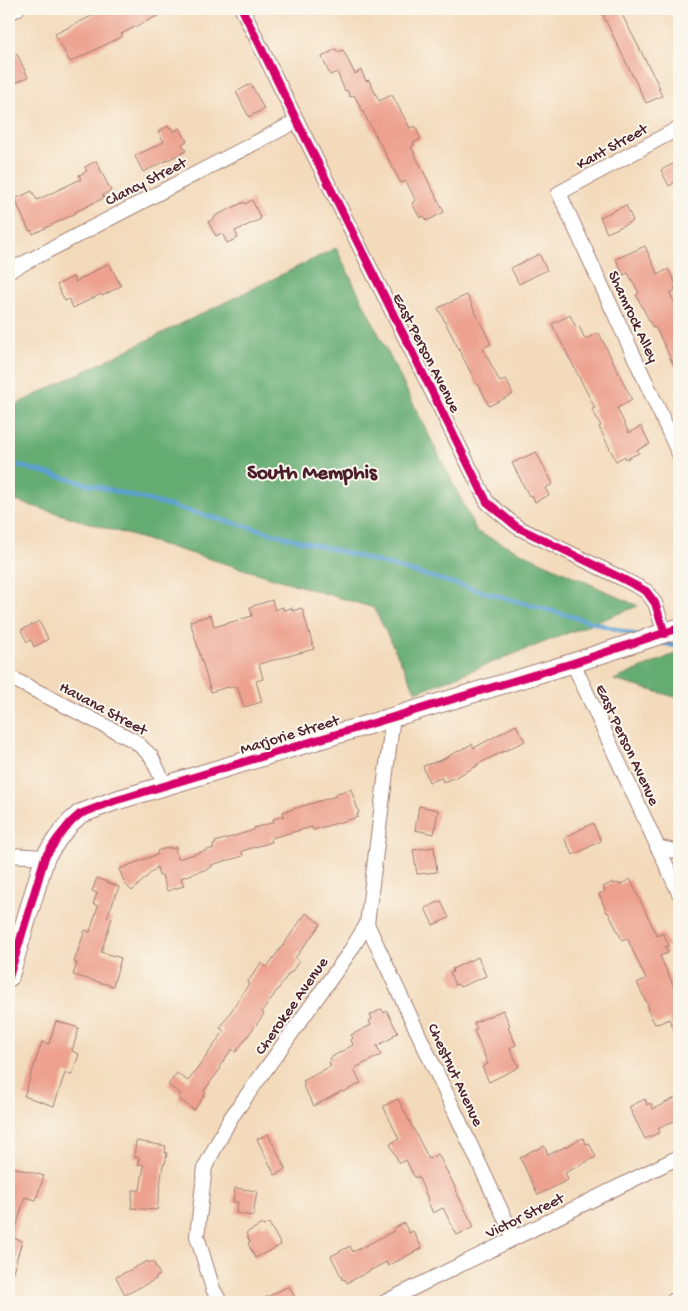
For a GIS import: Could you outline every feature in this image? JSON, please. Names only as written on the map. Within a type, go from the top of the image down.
[{"type":"street","points":[[9,13],[17,9]]},
{"type":"street","name":"East Person Avenue","points":[[242,9],[487,502],[517,527],[646,591],[672,631]]},
{"type":"street","name":"Clancy Street","points":[[9,271],[297,121]]},
{"type":"street","name":"Kant Street","points":[[559,193],[679,128]]},
{"type":"street","name":"Shamrock Alley","points":[[559,193],[679,454]]},
{"type":"street","name":"Marjorie Street","points":[[9,977],[46,857],[58,838],[80,814],[114,801],[672,631]]},
{"type":"street","name":"East Person Avenue","points":[[572,663],[679,893]]},
{"type":"street","name":"Havana Street","points":[[9,677],[144,748],[151,756],[166,785]]},
{"type":"street","name":"Cherokee Avenue","points":[[220,1302],[213,1288],[197,1236],[205,1167],[230,1119],[367,924],[393,716]]},
{"type":"street","points":[[657,847],[679,852]]},
{"type":"street","points":[[9,855],[46,857]]},
{"type":"street","name":"Chestnut Avenue","points":[[367,924],[514,1238]]},
{"type":"street","name":"Victor Street","points":[[385,1302],[679,1157]]},
{"type":"street","points":[[671,1302],[679,1298]]},
{"type":"green space","points":[[336,248],[477,532],[638,606],[416,692],[374,608],[9,499],[9,408]]},
{"type":"green space","points":[[679,652],[679,698],[614,680]]},
{"type":"building","points":[[106,9],[171,9],[121,34],[123,36],[70,62],[55,34]]},
{"type":"building","points":[[600,9],[619,9],[660,88],[658,88],[662,96],[646,103]]},
{"type":"building","points":[[336,49],[338,52],[343,50],[355,74],[361,70],[366,81],[369,80],[379,101],[392,95],[410,128],[415,126],[421,139],[413,143],[414,145],[411,147],[444,212],[427,221],[424,216],[420,218],[412,203],[416,201],[406,181],[401,183],[354,95],[350,97],[347,90],[345,91],[337,72],[330,75],[322,57]]},
{"type":"building","points":[[17,54],[28,77],[9,86],[9,58]]},
{"type":"building","points":[[251,84],[264,109],[249,117],[236,92]]},
{"type":"building","points":[[168,126],[169,128],[171,127],[173,132],[180,128],[187,141],[182,144],[186,151],[143,172],[135,156],[164,142],[158,132]]},
{"type":"building","points":[[96,161],[111,191],[103,195],[104,198],[62,220],[33,234],[31,230],[29,231],[15,199],[32,191],[37,200],[81,179],[79,175],[87,171],[85,167]]},
{"type":"building","points":[[679,161],[679,180],[669,186],[661,170]]},
{"type":"building","points":[[252,200],[261,219],[235,231],[238,238],[227,243],[222,233],[216,236],[208,222],[215,218],[215,216]]},
{"type":"building","points":[[626,205],[633,221],[607,233],[600,217]]},
{"type":"building","points":[[645,246],[658,275],[668,269],[677,286],[674,287],[676,290],[670,293],[679,312],[679,376],[658,332],[655,327],[653,328],[636,295],[639,293],[628,273],[623,275],[616,259]]},
{"type":"building","points":[[539,254],[547,270],[519,284],[511,268]]},
{"type":"building","points":[[109,263],[121,286],[73,308],[69,299],[65,301],[57,285],[73,277],[75,282]]},
{"type":"building","points":[[467,295],[491,344],[483,348],[500,382],[506,379],[513,394],[489,406],[438,308]]},
{"type":"building","points":[[570,315],[576,327],[579,326],[585,339],[599,333],[632,400],[617,408],[629,433],[641,426],[650,444],[637,450],[639,453],[626,459],[625,456],[616,461],[599,427],[601,426],[592,409],[595,408],[552,324]]},
{"type":"building","points":[[536,452],[553,484],[545,488],[549,495],[535,502],[532,495],[529,496],[512,463]]},
{"type":"building","points":[[272,600],[275,610],[283,607],[283,610],[292,608],[292,611],[302,608],[314,649],[259,664],[263,679],[256,681],[262,702],[244,707],[237,686],[211,692],[190,621],[211,615],[214,627],[252,616],[250,607]]},
{"type":"building","points":[[39,621],[48,639],[34,647],[31,640],[27,642],[21,630]]},
{"type":"building","points":[[516,725],[525,741],[456,777],[443,782],[442,778],[429,782],[423,766],[441,760],[472,744],[474,748]]},
{"type":"building","points":[[351,789],[359,813],[357,814],[358,817],[313,830],[312,827],[271,838],[272,842],[242,851],[243,856],[211,865],[212,867],[181,878],[184,886],[167,891],[162,875],[159,876],[157,867],[132,891],[125,884],[119,869],[158,854],[157,851],[170,847],[171,849],[177,847],[175,850],[178,859],[214,848],[215,842],[274,822],[273,819],[284,816],[283,812],[336,796],[337,793]]},
{"type":"building","points":[[419,806],[438,810],[434,834],[415,830]]},
{"type":"building","points":[[593,823],[601,841],[573,855],[564,838]]},
{"type":"building","points":[[434,847],[437,872],[417,874],[413,850]]},
{"type":"building","points":[[97,878],[119,887],[107,917],[112,918],[101,952],[121,958],[113,986],[73,975],[77,963],[74,962],[85,930],[90,932],[98,906],[93,904],[97,893],[92,891]]},
{"type":"building","points":[[630,879],[657,936],[663,933],[669,946],[665,947],[668,953],[660,956],[679,998],[679,1041],[669,1019],[655,1024],[637,983],[646,979],[627,938],[622,940],[599,894],[605,891],[603,887],[613,882],[619,885]]},
{"type":"building","points":[[441,901],[449,918],[433,925],[425,908]]},
{"type":"building","points":[[306,913],[321,924],[295,958],[299,961],[262,1012],[264,1014],[236,1052],[232,1049],[204,1091],[206,1093],[194,1110],[178,1098],[181,1094],[168,1085],[177,1073],[188,1081],[224,1031],[220,1028],[261,963],[267,967]]},
{"type":"building","points":[[478,957],[486,976],[460,987],[458,984],[455,985],[450,973],[453,972],[452,969]]},
{"type":"building","points":[[382,1009],[384,1013],[387,1011],[398,1033],[377,1046],[381,1055],[355,1068],[354,1070],[361,1083],[314,1106],[303,1086],[305,1085],[303,1081],[331,1066],[329,1062],[332,1061],[330,1058],[353,1045],[351,1035],[371,1025],[369,1021],[372,1019],[370,1015]]},
{"type":"building","points":[[503,1010],[516,1045],[510,1048],[519,1067],[489,1082],[482,1067],[488,1064],[474,1030],[477,1029],[474,1023]]},
{"type":"building","points":[[56,1021],[79,1028],[72,1051],[79,1054],[72,1075],[65,1073],[54,1106],[24,1096],[42,1042],[49,1044]]},
{"type":"building","points":[[679,1096],[679,1119],[658,1128],[660,1132],[645,1139],[629,1107],[645,1099],[647,1105],[650,1103],[653,1109]]},
{"type":"building","points":[[398,1099],[429,1159],[438,1154],[474,1227],[457,1235],[443,1208],[433,1213],[418,1176],[415,1178],[406,1160],[399,1163],[390,1144],[399,1139],[384,1108],[384,1106]]},
{"type":"building","points":[[268,1134],[286,1169],[275,1175],[257,1139]]},
{"type":"building","points":[[583,1138],[586,1144],[589,1143],[596,1157],[565,1173],[568,1180],[538,1195],[520,1158],[544,1146],[548,1155]]},
{"type":"building","points":[[136,1141],[166,1146],[165,1153],[167,1153],[165,1164],[163,1164],[157,1210],[131,1208],[133,1190],[140,1190],[144,1165],[138,1164],[139,1158],[134,1157]]},
{"type":"building","points":[[9,1166],[44,1176],[36,1200],[25,1197],[13,1238],[22,1241],[12,1275],[9,1275]]},
{"type":"building","points":[[235,1188],[257,1191],[253,1216],[236,1213],[238,1202],[233,1202]]},
{"type":"building","points":[[269,1223],[281,1245],[255,1258],[248,1243],[250,1242],[246,1233],[262,1224],[263,1226]]},
{"type":"building","points":[[404,1223],[409,1233],[413,1231],[422,1248],[388,1266],[386,1262],[347,1283],[345,1279],[343,1280],[331,1256],[350,1246],[353,1252],[394,1231],[393,1229]]},
{"type":"building","points":[[148,1261],[149,1263],[153,1261],[160,1275],[125,1295],[116,1277]]},
{"type":"building","points":[[289,1286],[297,1302],[257,1302]]},
{"type":"waterway","points":[[9,463],[346,553],[637,635]]},
{"type":"waterway","points":[[659,642],[679,647]]},
{"type":"cycle path","points":[[242,9],[487,502],[517,527],[646,591],[655,603],[665,634]]},
{"type":"cycle path","points":[[9,977],[45,857],[71,822],[80,814],[114,801],[573,663],[679,628]]},
{"type":"district","name":"South Memphis","points":[[312,471]]}]
